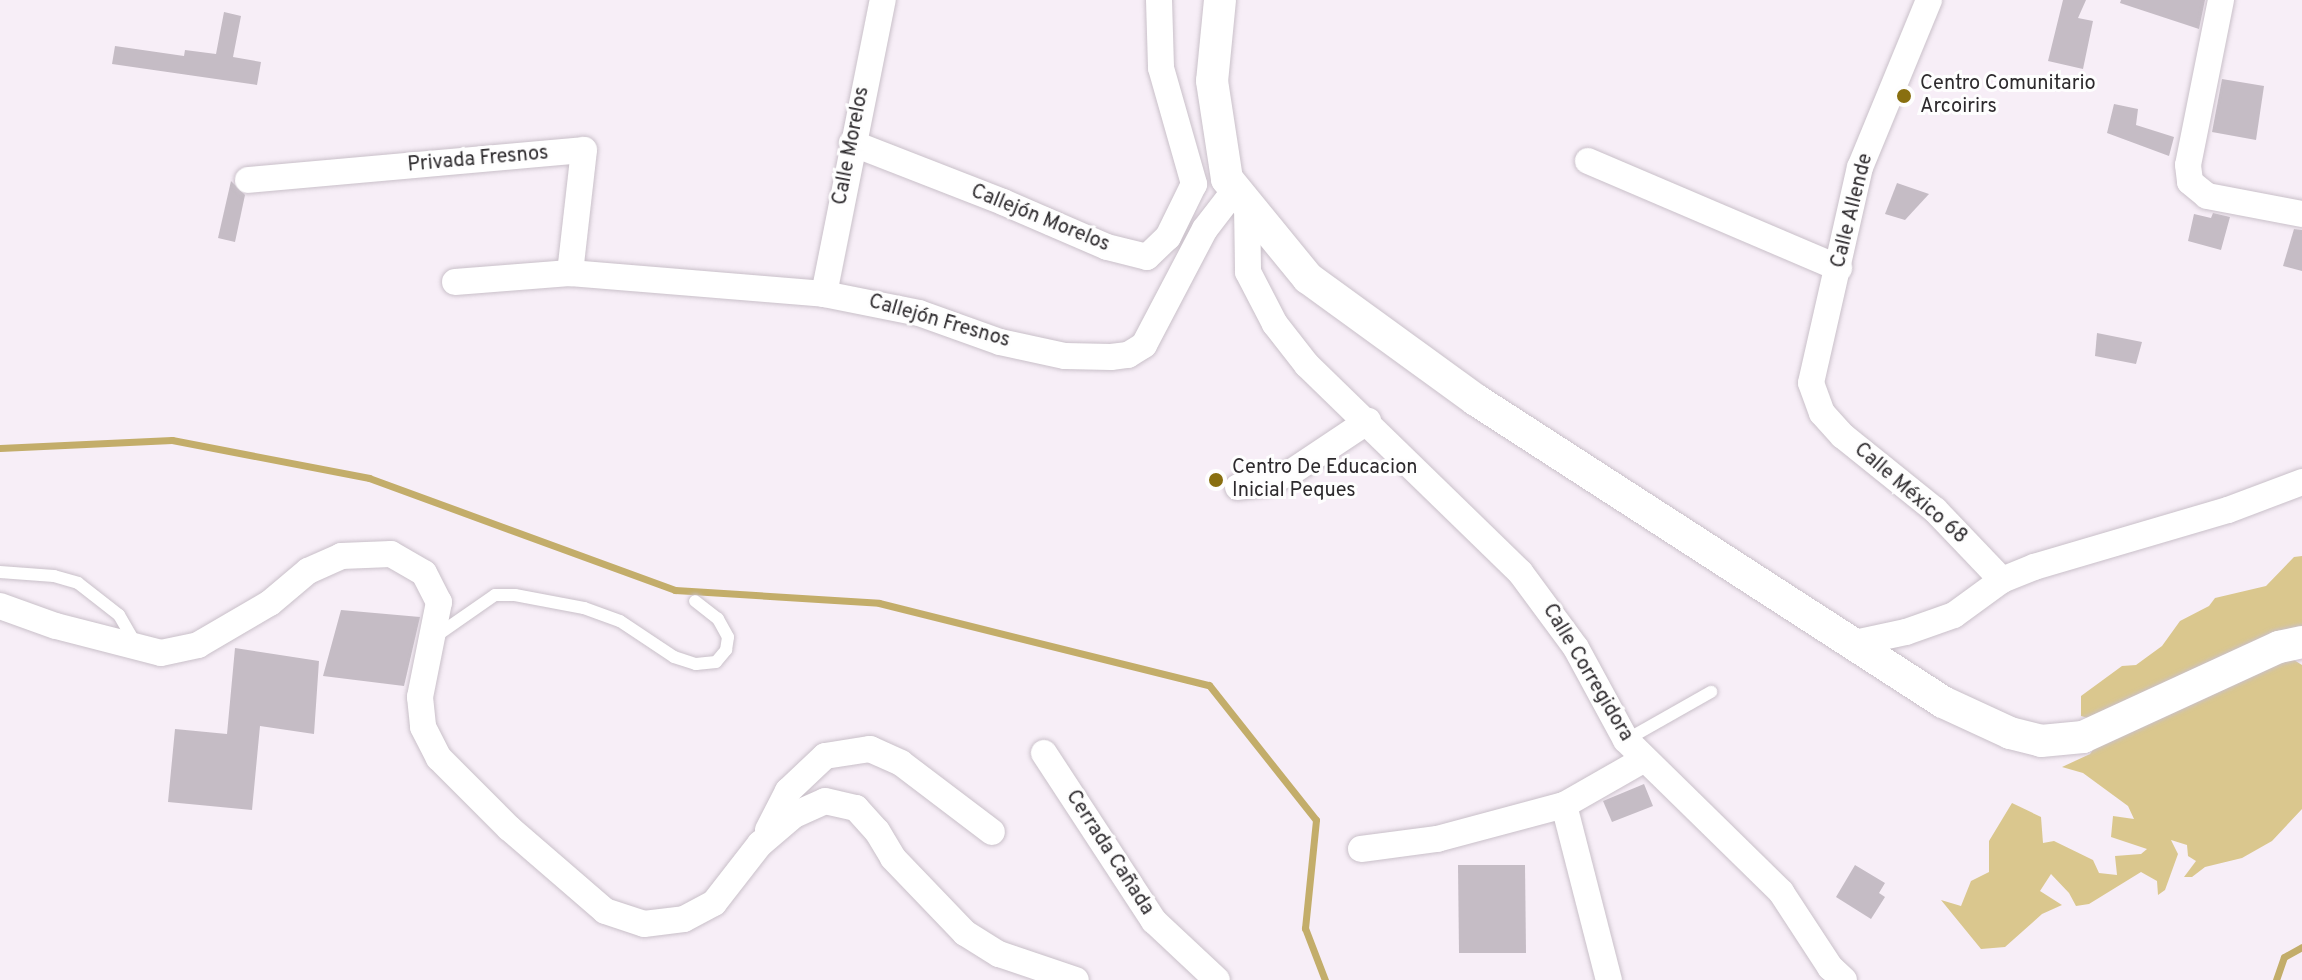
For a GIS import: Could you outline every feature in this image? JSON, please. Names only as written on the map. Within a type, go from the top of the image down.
[{"type":"street","name":"Calle Morelos","points":[[824,294],[883,0]]},
{"type":"street","points":[[1159,0],[1161,68],[1194,184],[1236,191]]},
{"type":"street","points":[[1220,0],[1212,81],[1236,191],[1308,278],[1476,400],[1943,702],[2010,733],[2041,741],[2083,737],[2279,647],[2302,642]]},
{"type":"street","name":"Calle Allende","points":[[1811,383],[1860,167],[1929,0]]},
{"type":"street","points":[[2221,0],[2188,165],[2190,182],[2207,196],[2302,214]]},
{"type":"street","name":"Callejón Morelos","points":[[852,143],[1107,247],[1147,257],[1168,237],[1194,184]]},
{"type":"street","name":"Privada Fresnos","points":[[248,180],[584,150],[570,273]]},
{"type":"street","points":[[1588,161],[1839,268]]},
{"type":"street","name":"Callejón Fresnos","points":[[455,282],[570,273],[824,294],[919,313],[1000,342],[1065,356],[1128,355],[1144,345],[1205,229],[1236,191]]},
{"type":"street","name":"Calle Corregidora","points":[[1236,191],[1248,272],[1275,324],[1307,365],[1520,572],[1576,648],[1626,740],[1781,892],[1830,967],[1844,980]]},
{"type":"street","name":"Calle México 68","points":[[1811,383],[1822,413],[1843,436],[1935,510],[2002,580]]},
{"type":"street","points":[[1238,487],[1266,483],[1290,473],[1368,421]]},
{"type":"street","points":[[1850,644],[1906,632],[1954,615],[2002,580],[2228,510],[2302,482]]},
{"type":"street","points":[[0,606],[140,650],[161,653],[198,645],[270,603],[308,571],[341,556],[391,554],[424,573],[439,602],[420,697],[423,727],[439,758],[509,828],[605,911],[644,924],[684,919],[714,903],[760,844],[788,791],[825,756],[870,749],[901,763],[992,832]]},
{"type":"street","name":"Cerrada Cañada","points":[[1044,753],[1154,921],[1217,980]]},
{"type":"street","points":[[1361,849],[1437,839],[1564,805],[1643,760]]},
{"type":"street","points":[[760,844],[794,815],[825,801],[856,808],[877,831],[893,858],[965,933],[999,954],[1076,980]]},
{"type":"street","points":[[1564,805],[1609,980]]},
{"type":"lane","points":[[0,572],[54,576],[78,583],[119,615],[140,650]]},
{"type":"lane","points":[[433,638],[495,595],[515,595],[584,608],[620,621],[674,657],[696,664],[716,662],[726,650],[728,637],[718,619],[695,601]]},
{"type":"lane","points":[[1626,740],[1711,692]]},
{"type":"shaded area","points":[[2302,556],[2302,639],[2281,652],[2302,665],[2302,809],[2272,841],[2242,858],[2205,867],[2192,877],[2184,877],[2196,861],[2188,856],[2187,845],[2171,840],[2178,854],[2165,890],[2158,895],[2157,881],[2141,872],[2089,904],[2076,906],[2069,893],[2051,874],[2040,891],[2062,905],[2042,914],[2005,947],[1981,949],[1941,900],[1961,906],[1971,881],[1989,872],[1989,841],[2012,803],[2041,817],[2043,843],[2054,841],[2093,860],[2099,873],[2117,875],[2115,856],[2141,854],[2147,849],[2111,837],[2113,816],[2134,819],[2128,806],[2083,773],[2062,767],[2090,754],[2111,725],[2081,716],[2081,696],[2122,666],[2136,665],[2162,646],[2180,621],[2209,606],[2215,598],[2266,586],[2294,557]]},
{"type":"building","points":[[2063,0],[2086,0],[2078,18],[2093,21],[2083,69],[2048,61]]},
{"type":"building","points":[[2121,0],[2205,0],[2199,29],[2120,3]]},
{"type":"building","points":[[224,12],[241,16],[233,57],[261,62],[257,85],[112,64],[115,46],[184,56],[185,50],[216,54]]},
{"type":"building","points":[[2222,79],[2264,86],[2256,140],[2212,132]]},
{"type":"building","points":[[2114,104],[2138,109],[2136,125],[2174,137],[2169,156],[2107,133]]},
{"type":"building","points":[[231,181],[245,195],[235,242],[218,238]]},
{"type":"building","points":[[1897,183],[1929,194],[1905,220],[1885,214]]},
{"type":"building","points":[[2213,213],[2230,217],[2221,250],[2188,241],[2194,214],[2211,218]]},
{"type":"building","points":[[2294,229],[2302,230],[2302,271],[2283,266]]},
{"type":"building","points":[[2097,333],[2142,342],[2136,364],[2095,356]]},
{"type":"building","points":[[341,610],[420,617],[404,686],[323,676]]},
{"type":"building","points":[[235,648],[319,661],[314,734],[260,726],[252,810],[168,802],[175,729],[227,734]]},
{"type":"building","points":[[1644,784],[1653,806],[1612,822],[1603,801]]},
{"type":"building","points":[[1458,865],[1525,865],[1526,953],[1459,953]]},
{"type":"building","points":[[1855,865],[1885,883],[1879,893],[1885,897],[1871,919],[1836,897]]},
{"type":"waterway","points":[[0,448],[172,440],[369,478],[675,590],[879,603],[1209,685],[1316,820],[1305,928],[1325,980]]},
{"type":"waterway","points":[[2276,980],[2284,957],[2302,947]]},
{"type":"place","name":"Centro Comunitario Arcoirirs","points":[[1904,96]]},
{"type":"place","name":"Centro De Educacion Inicial Peques","points":[[1216,480]]}]
